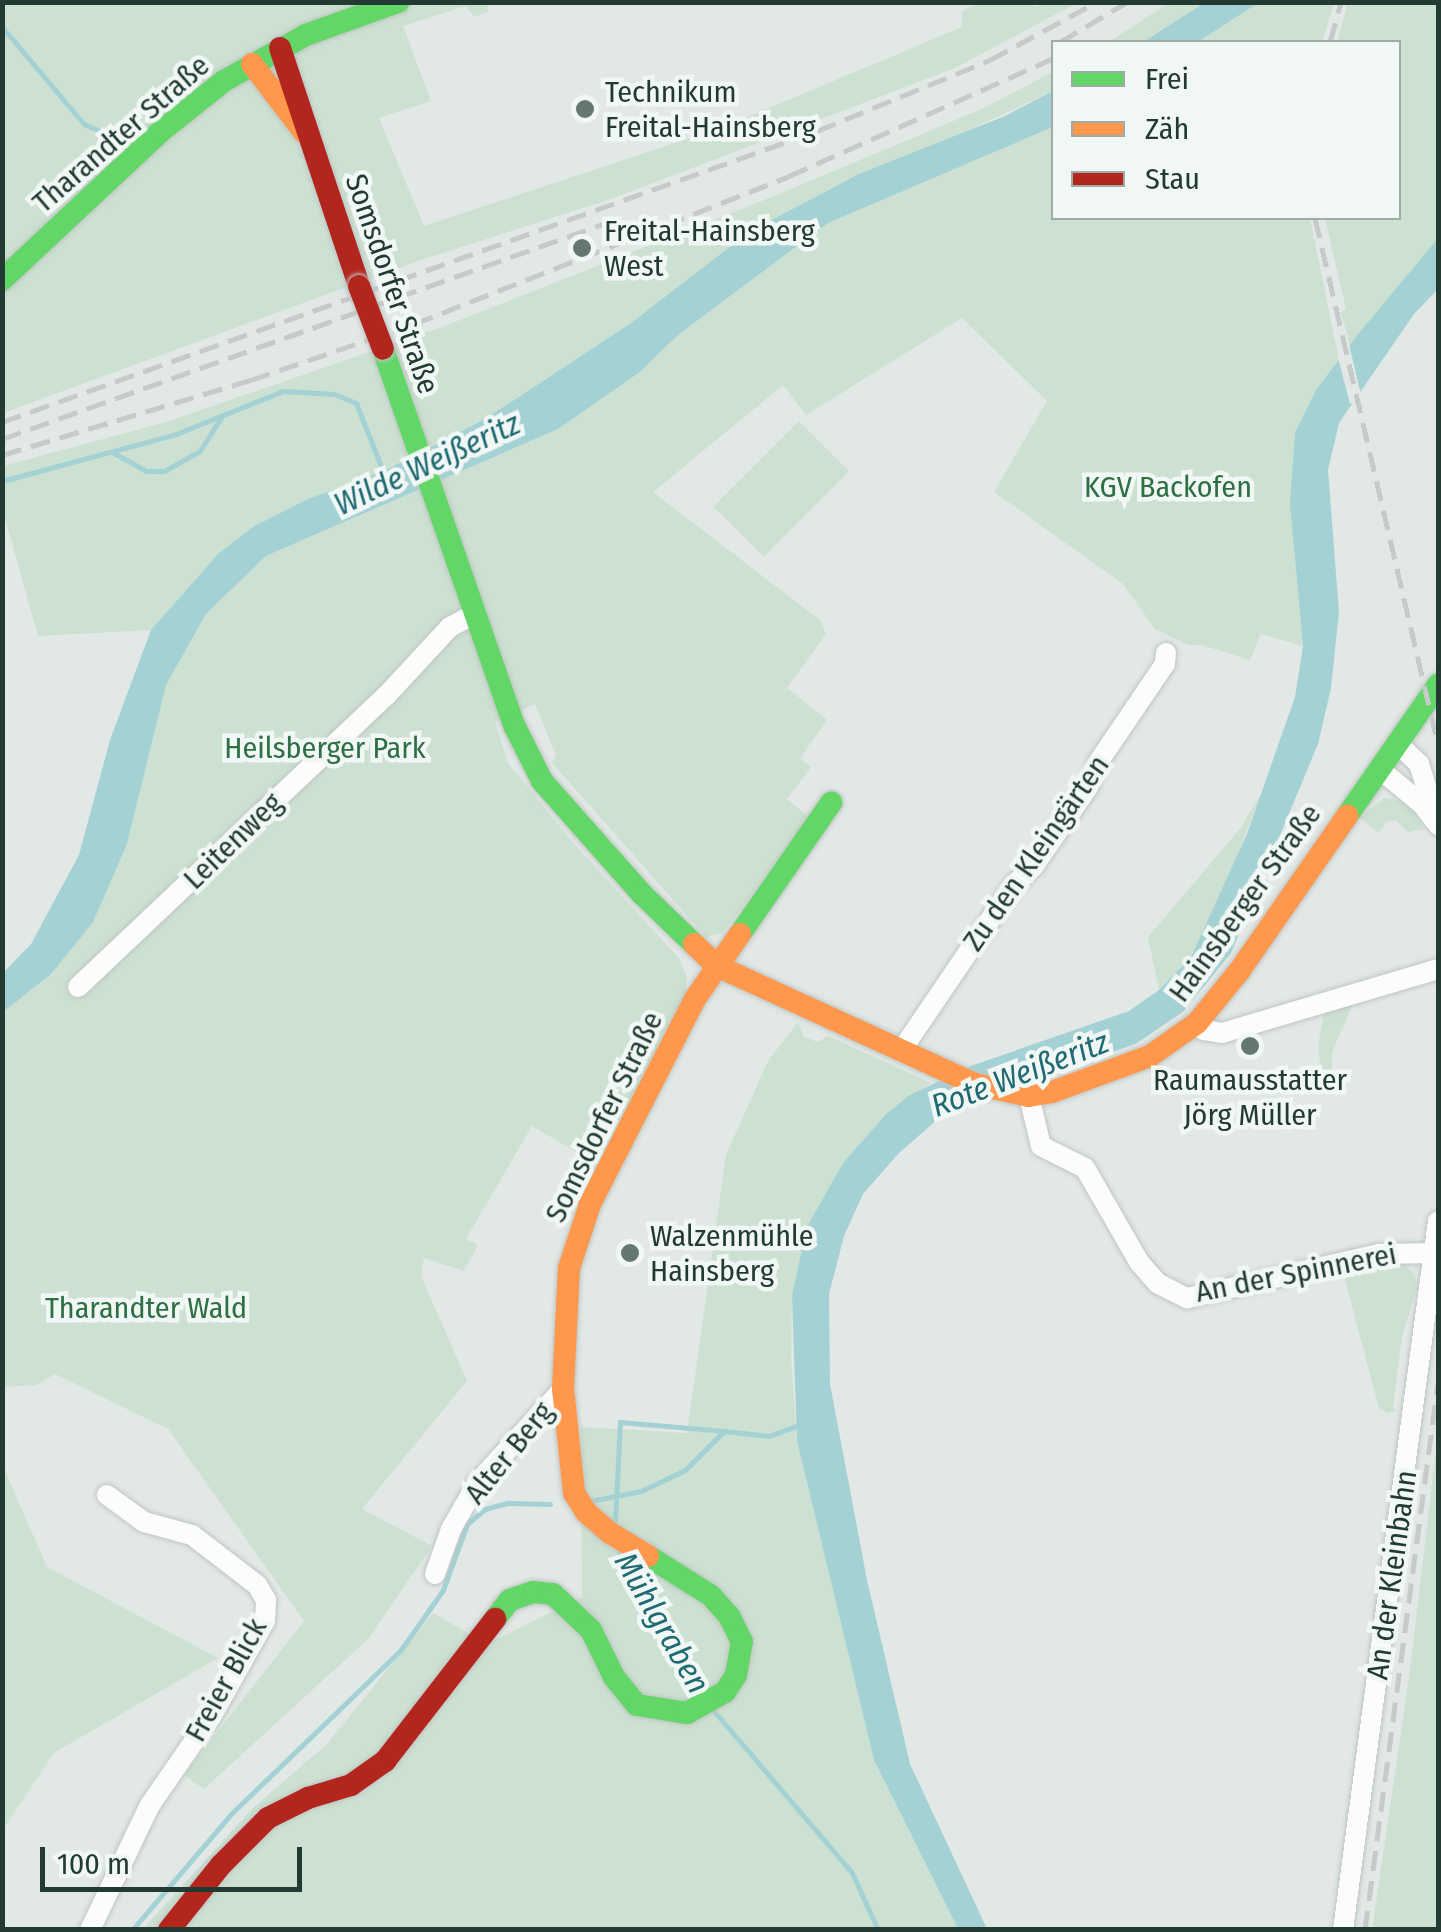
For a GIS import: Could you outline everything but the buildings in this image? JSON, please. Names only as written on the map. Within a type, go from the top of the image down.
[{"type":"street","name":"Tharandter Straße","points":[[2,280],[170,123],[252,64],[280,48],[398,2]]},
{"type":"street","name":"Somsdorfer Straße","points":[[169,1930],[221,1865],[268,1818],[308,1798],[351,1785],[384,1761],[510,1600],[533,1592],[553,1594],[592,1630],[614,1676],[637,1706],[675,1715],[699,1709],[725,1692],[736,1674],[742,1642],[730,1617],[710,1595],[618,1538],[586,1512],[574,1493],[563,1389],[574,1250],[590,1204],[659,1068],[717,966],[642,894],[542,780],[515,727],[359,286],[280,48]]},
{"type":"street","name":"Somsdorfer Straße","points":[[252,64],[308,137]]},
{"type":"street","name":"Leitenweg","points":[[78,987],[386,696],[450,628],[474,614]]},
{"type":"street","name":"Zu den Kleingärten","points":[[901,1051],[1013,886],[1033,867],[1088,788],[1100,761],[1165,664],[1166,653]]},
{"type":"street","name":"Hainsberger Straße","points":[[1017,1094],[1112,1073],[1171,1044],[1197,1022],[1400,746],[1438,686]]},
{"type":"street","points":[[1400,746],[1419,764],[1438,826]]},
{"type":"street","points":[[1382,771],[1423,805],[1438,826]]},
{"type":"street","points":[[832,803],[717,966],[948,1074],[1017,1094]]},
{"type":"street","points":[[1197,1022],[1204,1030],[1222,1033],[1438,969]]},
{"type":"street","name":"An der Spinnerei","points":[[1017,1094],[1042,1146],[1085,1168],[1139,1262],[1157,1283],[1187,1298],[1379,1254],[1434,1254]]},
{"type":"street","name":"An der Kleinbahn","points":[[1343,1930],[1438,1221]]},
{"type":"street","name":"Alter Berg","points":[[434,1574],[451,1529],[478,1482],[563,1389]]},
{"type":"street","name":"Freier Blick","points":[[90,1930],[103,1911],[150,1805],[212,1715],[265,1621],[266,1600],[256,1584],[192,1535],[144,1522],[107,1496]]},
{"type":"green space","points":[[2,3],[487,3],[488,12],[474,17],[466,6],[403,26],[431,101],[379,118],[424,226],[726,126],[962,27],[962,11],[980,3],[1031,3],[1037,7],[1044,3],[1077,3],[955,68],[608,200],[418,261],[3,413]]},
{"type":"green space","points":[[1169,3],[1204,3],[1146,40],[1112,40]]},
{"type":"green space","points":[[1258,3],[1334,3],[1323,40],[1201,40]]},
{"type":"green space","points":[[1348,3],[1438,3],[1438,238],[1350,346],[1341,312],[1346,309],[1325,220],[1401,220],[1401,40],[1338,40]]},
{"type":"green space","points":[[1051,73],[1051,92],[749,232],[631,323],[485,419],[386,470],[308,499],[218,554],[151,630],[38,636],[3,511],[3,466],[166,422],[442,327],[982,109]]},
{"type":"green space","points":[[1051,128],[1051,220],[1310,220],[1339,360],[1316,390],[1296,571],[1303,646],[1261,634],[1250,660],[1202,645],[1188,645],[1155,629],[1123,584],[994,492],[1047,401],[962,318],[806,415],[783,385],[653,492],[821,621],[826,634],[787,688],[827,720],[800,758],[811,767],[787,799],[809,817],[723,933],[706,937],[552,763],[556,755],[535,704],[495,722],[508,763],[574,844],[679,958],[687,977],[685,996],[600,1166],[532,1126],[466,1239],[478,1245],[464,1271],[424,1258],[421,1276],[467,1381],[362,1509],[432,1546],[368,1639],[204,1789],[184,1775],[304,1621],[168,1429],[55,1374],[36,1385],[3,1387],[2,1012],[51,974],[127,844],[166,685],[206,614],[266,556],[558,429],[640,372],[678,335],[828,223]]},
{"type":"green space","points":[[799,421],[849,471],[764,557],[713,507]]},
{"type":"green space","points":[[1262,792],[1227,882],[1191,957],[1159,990],[1148,937],[1240,829]]},
{"type":"green space","points":[[1384,798],[1399,800],[1415,812],[1423,829],[1408,832],[1395,820],[1386,822],[1379,833],[1360,818]]},
{"type":"green space","points":[[1354,1002],[1332,1052],[1332,1085],[1323,1088],[1318,1046],[1324,1012]]},
{"type":"green space","points":[[798,1022],[804,1037],[818,1042],[828,1036],[931,1083],[886,1114],[843,1163],[808,1227],[792,1296],[791,1355],[797,1441],[874,1760],[958,1929],[142,1930],[252,1809],[327,1744],[433,1613],[487,1644],[582,1597],[581,1427],[687,1433],[726,1155],[768,1061]]},
{"type":"green space","points":[[1403,1264],[1413,1272],[1418,1285],[1402,1336],[1393,1407],[1396,1411],[1387,1413],[1379,1408],[1344,1276]]},
{"type":"green space","points":[[1438,1433],[1438,1929],[1372,1929],[1409,1678]]},
{"type":"green space","points":[[2,1464],[47,1567],[218,1658],[55,1752],[3,1829]]},
{"type":"water","points":[[1204,3],[1258,3],[1201,40],[1146,40]]},
{"type":"water","name":"Wilde Weißeritz","points":[[1051,92],[1051,128],[828,223],[678,335],[640,372],[558,429],[266,556],[206,614],[166,685],[127,844],[93,922],[51,974],[3,1012],[3,973],[31,944],[79,855],[110,740],[151,630],[218,554],[253,527],[308,499],[386,470],[485,419],[631,323],[749,232],[859,174],[1005,116]]},
{"type":"water","name":"Rote Weißeritz","points":[[1438,238],[1438,289],[1414,314],[1339,423],[1328,470],[1339,612],[1331,688],[1318,744],[1231,953],[1184,1011],[1137,1043],[939,1118],[898,1154],[863,1194],[844,1236],[829,1294],[830,1384],[867,1580],[910,1764],[987,1929],[958,1929],[874,1760],[797,1441],[792,1296],[807,1227],[843,1163],[886,1114],[910,1095],[971,1066],[1129,1011],[1159,990],[1191,957],[1247,834],[1295,697],[1303,646],[1290,504],[1295,433],[1316,390]]},
{"type":"pier","points":[[1348,340],[1362,399],[1350,404],[1337,354]]},
{"type":"waterway","points":[[2,27],[84,124],[115,138]]},
{"type":"waterway","name":"Wilde Weißeritz","points":[[2,481],[176,434],[283,391],[334,394],[356,403],[384,474]]},
{"type":"waterway","points":[[112,452],[146,471],[164,471],[200,451],[221,417]]},
{"type":"waterway","name":"Mühlgraben","points":[[615,1521],[620,1422],[724,1431]]},
{"type":"waterway","points":[[590,1501],[641,1491],[685,1470],[724,1431],[769,1436],[800,1425]]},
{"type":"waterway","points":[[132,1930],[231,1814],[400,1651],[443,1590],[467,1524],[485,1509],[508,1503],[550,1504]]},
{"type":"waterway","name":"Mühlgraben","points":[[619,1551],[686,1679],[699,1694]]},
{"type":"waterway","name":"Mühlgraben","points":[[713,1710],[852,1873],[878,1930]]},
{"type":"railway","points":[[2,422],[817,131],[990,60],[1097,2]]},
{"type":"railway","points":[[1063,40],[1127,2]]},
{"type":"railway","points":[[1331,40],[1341,2]]},
{"type":"railway","points":[[2,455],[251,380],[414,324],[789,176],[1051,59]]},
{"type":"railway","points":[[1315,220],[1438,744]]},
{"type":"railway","points":[[2,439],[603,224]]},
{"type":"railway","points":[[1365,1930],[1438,1383]]},
{"type":"traffic: fast","points":[[2,280],[160,132],[224,81],[306,35],[398,2]]},
{"type":"traffic: fast","points":[[383,349],[515,727],[542,781],[642,894],[694,944]]},
{"type":"traffic: fast","points":[[1347,816],[1438,685]]},
{"type":"traffic: fast","points":[[740,934],[831,803]]},
{"type":"traffic: fast","points":[[495,1619],[510,1600],[533,1592],[553,1594],[591,1630],[614,1677],[637,1705],[687,1713],[725,1692],[736,1675],[742,1642],[730,1617],[710,1595],[648,1556]]},
{"type":"traffic: slow","points":[[252,64],[304,132]]},
{"type":"traffic: slow","points":[[694,944],[717,966],[975,1084],[1029,1096],[1052,1092],[1150,1056],[1197,1023],[1240,970],[1347,816]]},
{"type":"traffic: slow","points":[[648,1556],[610,1533],[586,1512],[574,1493],[563,1389],[569,1268],[590,1204],[695,999],[740,934]]},
{"type":"traffic: jam","points":[[280,48],[359,286]]},
{"type":"traffic: jam","points":[[359,286],[383,349]]},
{"type":"traffic: jam","points":[[169,1930],[221,1865],[268,1818],[308,1798],[351,1785],[385,1761],[495,1619]]},
{"type":"place","name":"Technikum Freital-Hainsberg","points":[[585,109]]},
{"type":"place","name":"Freital-Hainsberg West","points":[[582,248]]},
{"type":"place","name":"Raumausstatter Jörg Müller","points":[[1250,1046]]},
{"type":"place","name":"Walzenmühle Hainsberg","points":[[630,1253]]},
{"type":"park label","name":"KGV Backofen","points":[[1168,487]]},
{"type":"park label","name":"Heilsberger Park","points":[[325,748]]},
{"type":"park label","name":"Tharandter Wald","points":[[146,1308]]}]
